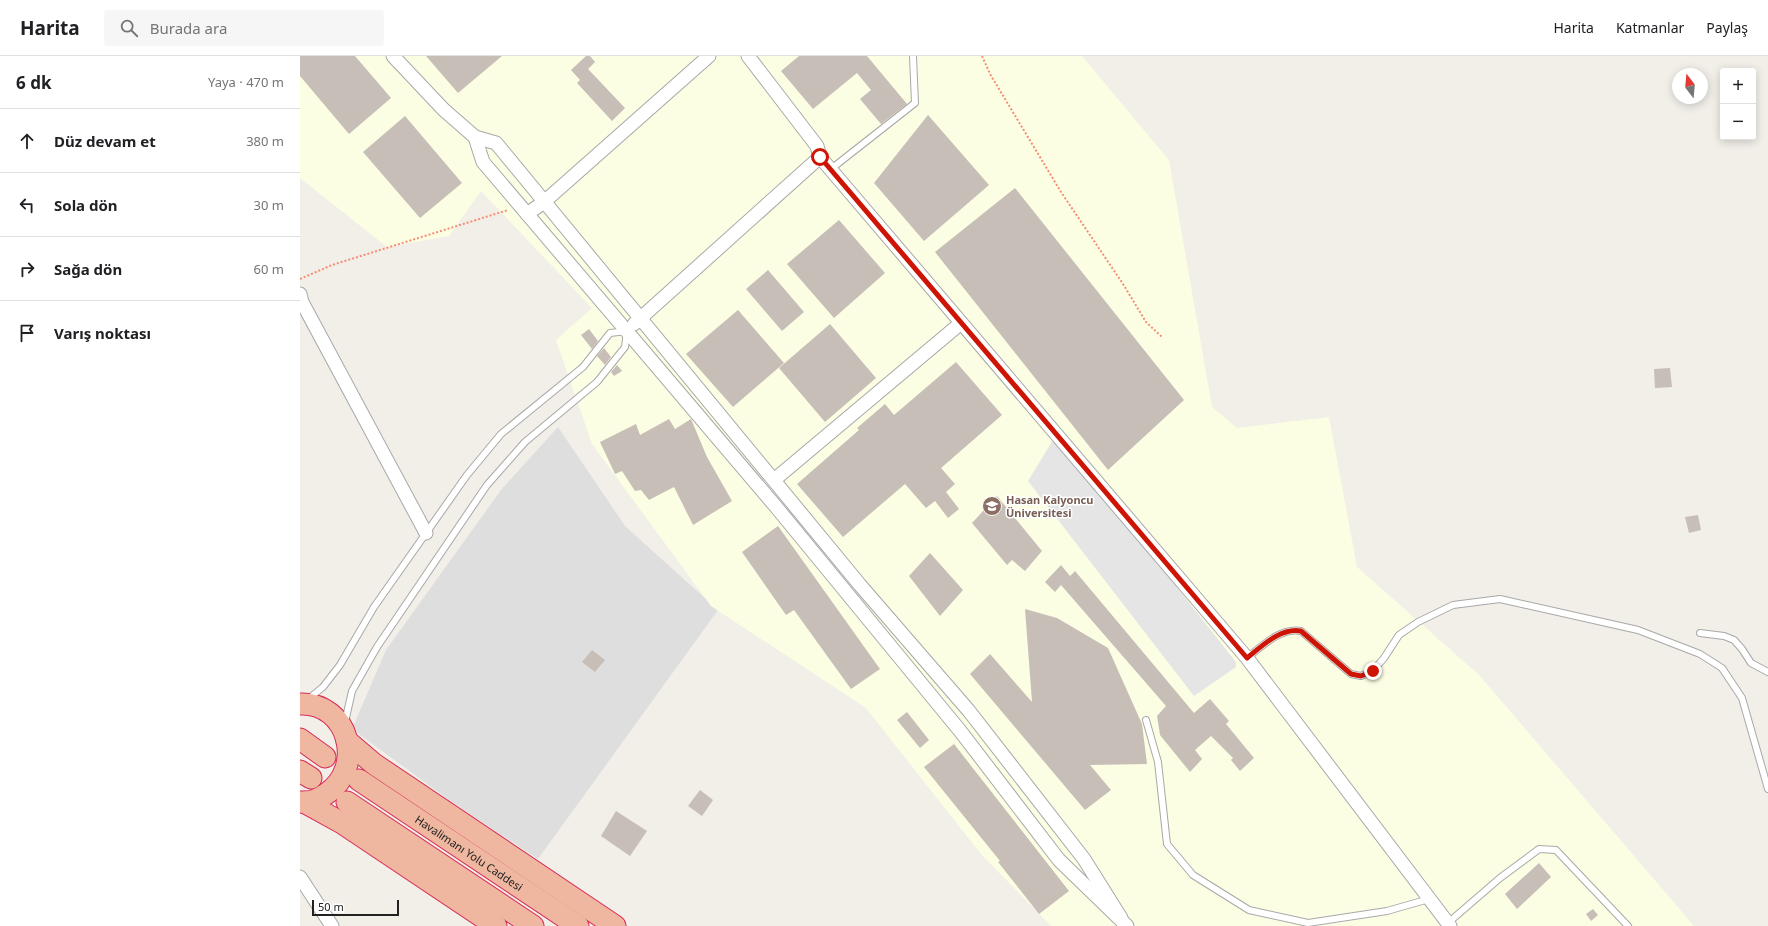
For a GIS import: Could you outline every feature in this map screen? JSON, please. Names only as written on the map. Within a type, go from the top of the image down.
[{"type":"highway","points":[[301,704],[319,707],[333,716],[346,735],[374,764],[616,926]]},
{"type":"highway","points":[[302,802],[319,798],[333,790],[343,778],[348,762],[346,735]]},
{"type":"highway","points":[[300,739],[325,757]]},
{"type":"highway","name":"Havalimanı Yolu Caddesi","points":[[359,780],[578,926]]},
{"type":"highway","points":[[302,802],[342,823],[496,926]]},
{"type":"highway","points":[[348,802],[534,926]]},
{"type":"street","points":[[393,56],[444,110],[475,137],[496,143],[860,585],[968,711],[1084,858],[1124,922]]},
{"type":"street","points":[[524,210],[544,202],[709,56]]},
{"type":"street","points":[[748,56],[817,146],[820,157],[1247,658],[1449,924]]},
{"type":"street","points":[[475,137],[483,162],[777,508],[956,726],[1059,860],[1124,922]]},
{"type":"street","points":[[627,331],[820,157]]},
{"type":"street","points":[[300,294],[302,302],[426,533]]},
{"type":"street","points":[[774,480],[961,323]]},
{"type":"street","points":[[300,877],[332,926]]},
{"type":"lane","points":[[831,169],[915,103],[913,56]]},
{"type":"lane","points":[[301,704],[323,687],[340,665],[374,607],[467,475],[502,434],[582,367],[610,333],[627,331],[625,347],[597,382],[526,442],[487,485],[377,647],[358,680],[348,703],[346,735]]},
{"type":"lane","points":[[1247,658],[1277,636],[1292,629],[1301,631],[1351,674],[1361,676],[1373,671],[1384,658],[1399,635],[1418,622],[1453,605],[1500,599],[1638,630],[1700,654],[1722,668],[1742,698],[1768,790]]},
{"type":"lane","points":[[1700,633],[1724,636],[1734,640],[1751,663],[1768,672]]},
{"type":"lane","points":[[1146,720],[1158,762],[1167,844],[1193,875],[1199,879],[1249,910],[1308,923],[1387,911],[1431,899]]},
{"type":"lane","points":[[1449,924],[1500,878],[1540,849],[1556,850],[1628,926]]},
{"type":"path","points":[[982,56],[990,74],[1061,192],[1123,284],[1146,322],[1163,338]]},
{"type":"path","points":[[300,279],[332,265],[524,210]]},
{"type":"shaded area","name":"Hasan Kalyoncu Üniversitesi","points":[[300,56],[1082,56],[1169,160],[1212,407],[1237,428],[1329,417],[1357,567],[1479,675],[1694,926],[1051,926],[981,854],[866,708],[711,606],[592,444],[556,340],[592,308],[481,191],[449,236],[387,247],[300,178]]},
{"type":"shaded area","points":[[558,427],[625,526],[718,610],[538,859],[452,802],[352,729],[386,650],[501,490]]},
{"type":"shaded area","points":[[1056,435],[1236,662],[1236,667],[1194,696],[1028,481]]},
{"type":"building","points":[[300,56],[355,56],[391,98],[349,134],[300,76]]},
{"type":"building","points":[[426,56],[502,56],[458,93]]},
{"type":"building","points":[[586,56],[590,56],[595,62],[588,69],[625,108],[612,121],[577,83],[580,80],[571,70]]},
{"type":"building","points":[[799,56],[867,56],[907,104],[881,124],[860,99],[871,90],[857,73],[813,109],[781,71]]},
{"type":"building","points":[[928,115],[989,185],[924,241],[874,183]]},
{"type":"building","points":[[405,116],[462,183],[420,218],[363,152]]},
{"type":"building","points":[[1015,188],[1184,400],[1108,470],[935,252]]},
{"type":"building","points":[[839,220],[885,273],[834,318],[787,264]]},
{"type":"building","points":[[768,270],[804,312],[782,331],[746,289]]},
{"type":"building","points":[[738,310],[784,363],[733,407],[686,354]]},
{"type":"building","points":[[830,324],[876,378],[825,422],[779,368]]},
{"type":"building","points":[[589,329],[598,341],[592,349],[581,335]]},
{"type":"building","points":[[604,348],[611,357],[605,365],[597,356]]},
{"type":"building","points":[[956,362],[1002,415],[941,468],[955,484],[946,492],[959,509],[948,518],[935,501],[926,508],[905,484],[843,537],[797,484],[859,430],[857,428],[885,404],[894,415]]},
{"type":"building","points":[[617,365],[622,371],[614,376],[611,372]]},
{"type":"building","points":[[1670,368],[1672,387],[1655,388],[1654,369]]},
{"type":"building","points":[[669,419],[675,429],[691,419],[707,457],[732,501],[693,525],[674,487],[649,500],[641,490],[635,491],[622,471],[615,474],[600,442],[636,424],[640,435]]},
{"type":"building","points":[[997,496],[1042,551],[1025,571],[1012,560],[1007,565],[972,523]]},
{"type":"building","points":[[1698,515],[1701,530],[1689,533],[1685,517]]},
{"type":"building","points":[[778,526],[880,669],[851,689],[794,610],[786,615],[742,552]]},
{"type":"building","points":[[930,553],[963,590],[940,616],[909,576]]},
{"type":"building","points":[[1061,565],[1070,576],[1075,571],[1194,713],[1210,699],[1229,721],[1226,724],[1254,758],[1240,771],[1231,760],[1233,758],[1211,736],[1195,750],[1202,759],[1190,772],[1160,735],[1157,716],[1166,706],[1061,585],[1055,592],[1045,582]]},
{"type":"building","points":[[1025,609],[1057,618],[1108,648],[1142,724],[1147,764],[1090,765],[1111,790],[1085,810],[970,674],[990,654],[1032,702]]},
{"type":"building","points":[[592,650],[605,660],[595,672],[582,662]]},
{"type":"building","points":[[907,712],[929,740],[920,748],[897,720]]},
{"type":"building","points":[[954,744],[1069,891],[1039,914],[998,862],[1000,861],[924,767]]},
{"type":"building","points":[[700,790],[713,800],[702,816],[688,806]]},
{"type":"building","points":[[616,811],[647,831],[630,856],[601,836]]},
{"type":"building","points":[[1539,863],[1551,877],[1517,909],[1505,894]]},
{"type":"building","points":[[1593,909],[1598,915],[1591,921],[1586,914]]},
{"type":"place","name":"Hasan Kalyoncu Üniversitesi","points":[[992,506]]},
{"type":"route","points":[[820,157],[1247,658],[1261,646],[1292,629],[1301,631],[1351,674],[1361,676],[1373,671]]}]
